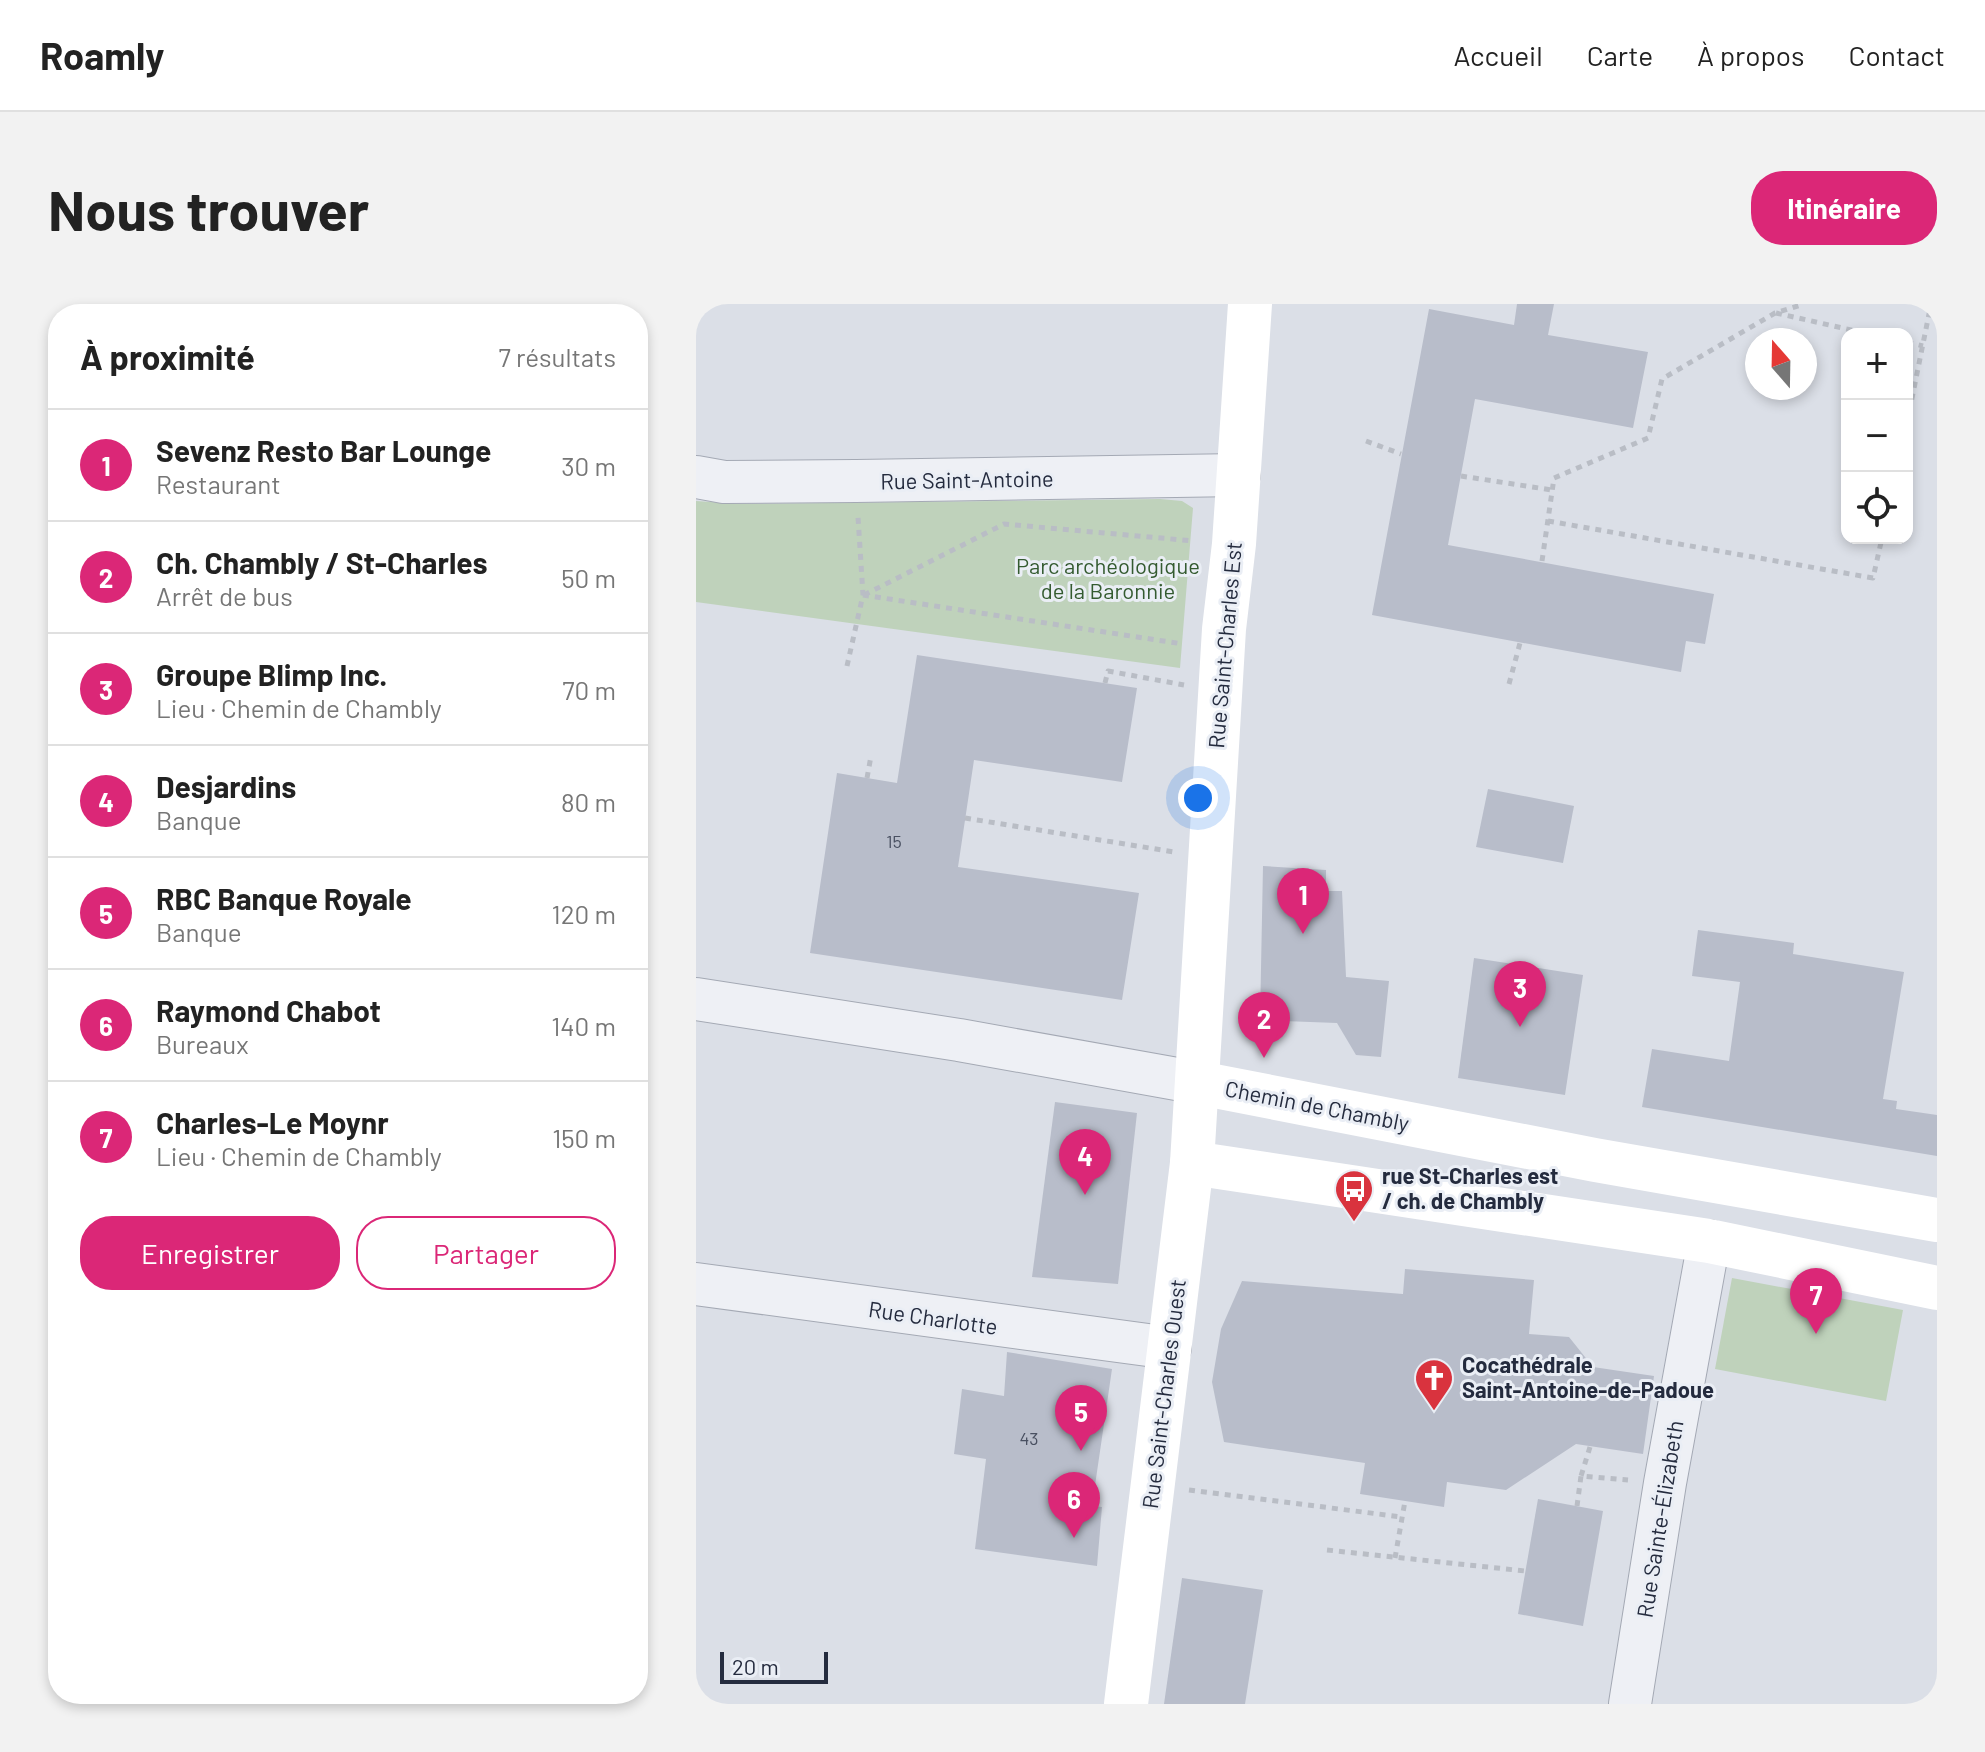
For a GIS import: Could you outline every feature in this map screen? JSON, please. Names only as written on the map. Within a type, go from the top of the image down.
[{"type":"main road","name":"Rue Saint-Charles Est","points":[[1199,1083],[1199,1021],[1221,671],[1239,475],[1250,304]]},
{"type":"main road","name":"Rue Saint-Charles Ouest","points":[[1126,1704],[1199,1083]]},
{"type":"main road","name":"Chemin de Chambly","points":[[1199,1083],[1595,1160],[1937,1220]]},
{"type":"main road","points":[[1192,1163],[1709,1241],[1937,1288]]},
{"type":"street","name":"Rue Saint-Antoine","points":[[696,477],[724,482],[1239,475]]},
{"type":"street","name":"Chemin de Chambly","points":[[696,999],[959,1040],[1199,1083]]},
{"type":"street","name":"Rue Sainte-Élizabeth","points":[[1630,1704],[1665,1483],[1709,1241]]},
{"type":"street","name":"Rue Charlotte","points":[[696,1284],[1170,1348]]},
{"type":"path","points":[[1542,561],[1554,478],[1648,438],[1662,379],[1775,313],[1804,304]]},
{"type":"path","points":[[1912,400],[1931,304]]},
{"type":"path","points":[[1775,313],[1842,328]]},
{"type":"path","points":[[1913,344],[1923,346]]},
{"type":"path","points":[[1366,441],[1401,454]]},
{"type":"path","points":[[1461,476],[1552,490]]},
{"type":"path","points":[[847,666],[863,595],[856,481]]},
{"type":"path","points":[[1548,521],[1873,578],[1881,544]]},
{"type":"path","points":[[863,595],[1004,524],[1194,541]]},
{"type":"path","points":[[863,595],[1221,671]]},
{"type":"path","points":[[1509,684],[1520,643]]},
{"type":"path","points":[[1105,683],[1108,671],[1221,671]]},
{"type":"path","points":[[867,778],[871,756]]},
{"type":"path","points":[[965,818],[1209,857]]},
{"type":"path","points":[[1577,1506],[1581,1476],[1590,1447]]},
{"type":"path","points":[[1581,1476],[1665,1483]]},
{"type":"path","points":[[1153,1485],[1402,1517]]},
{"type":"path","points":[[1395,1558],[1405,1501]]},
{"type":"path","points":[[1327,1550],[1525,1571]]},
{"type":"green space","name":"Parc archéologique de la Baronnie","points":[[696,501],[740,504],[1182,501],[1193,508],[1180,668],[696,602]]},
{"type":"green space","points":[[1732,1278],[1903,1310],[1886,1401],[1715,1369]]},
{"type":"building","points":[[1517,304],[1554,304],[1548,335],[1648,352],[1633,428],[1475,399],[1448,545],[1714,594],[1705,644],[1686,641],[1681,672],[1372,615],[1429,309],[1514,325]]},
{"type":"building","points":[[917,655],[1137,688],[1122,782],[974,760],[958,867],[1139,893],[1122,1000],[810,953],[837,773],[897,783]]},
{"type":"building","points":[[1488,789],[1574,806],[1563,863],[1476,847]]},
{"type":"building","points":[[1263,866],[1326,870],[1326,891],[1342,891],[1346,977],[1389,981],[1381,1057],[1356,1055],[1337,1023],[1260,1020]]},
{"type":"building","points":[[1698,930],[1794,943],[1793,954],[1904,972],[1883,1099],[1897,1101],[1896,1109],[1937,1115],[1937,1156],[1642,1107],[1652,1049],[1729,1061],[1740,982],[1692,976]]},
{"type":"building","points":[[1474,958],[1583,975],[1565,1095],[1458,1078]]},
{"type":"building","points":[[1055,1102],[1137,1113],[1118,1284],[1032,1277]]},
{"type":"building","name":"Cocathédrale Saint-Antoine-de-Padoue","points":[[1405,1269],[1534,1280],[1529,1334],[1569,1337],[1593,1367],[1654,1376],[1643,1454],[1576,1444],[1506,1490],[1447,1482],[1444,1507],[1360,1494],[1365,1463],[1224,1442],[1212,1382],[1221,1329],[1242,1281],[1403,1294]]},
{"type":"building","points":[[1007,1352],[1112,1369],[1092,1506],[1102,1507],[1097,1566],[975,1549],[986,1459],[954,1454],[962,1389],[1004,1396]]},
{"type":"building","points":[[1538,1499],[1603,1511],[1583,1626],[1518,1614]]},
{"type":"building","points":[[1182,1578],[1263,1590],[1245,1704],[1164,1704]]},
{"type":"place","name":"Sevenz Resto Bar Lounge","points":[[1303,934]]},
{"type":"place","name":"Groupe Blimp Inc.","points":[[1520,1027]]},
{"type":"place","name":"Ch. Chambly / St-Charles","points":[[1264,1058]]},
{"type":"place","name":"Desjardins","points":[[1085,1195]]},
{"type":"place","name":"rue St-Charles est / ch. de Chambly","points":[[1354,1223]]},
{"type":"place","name":"Charles-Le Moynr","points":[[1816,1334]]},
{"type":"place","name":"Cocathédrale Saint-Antoine-de-Padoue","points":[[1434,1412]]},
{"type":"place","name":"RBC Banque Royale","points":[[1081,1451]]},
{"type":"place","name":"Raymond Chabot","points":[[1074,1538]]}]
